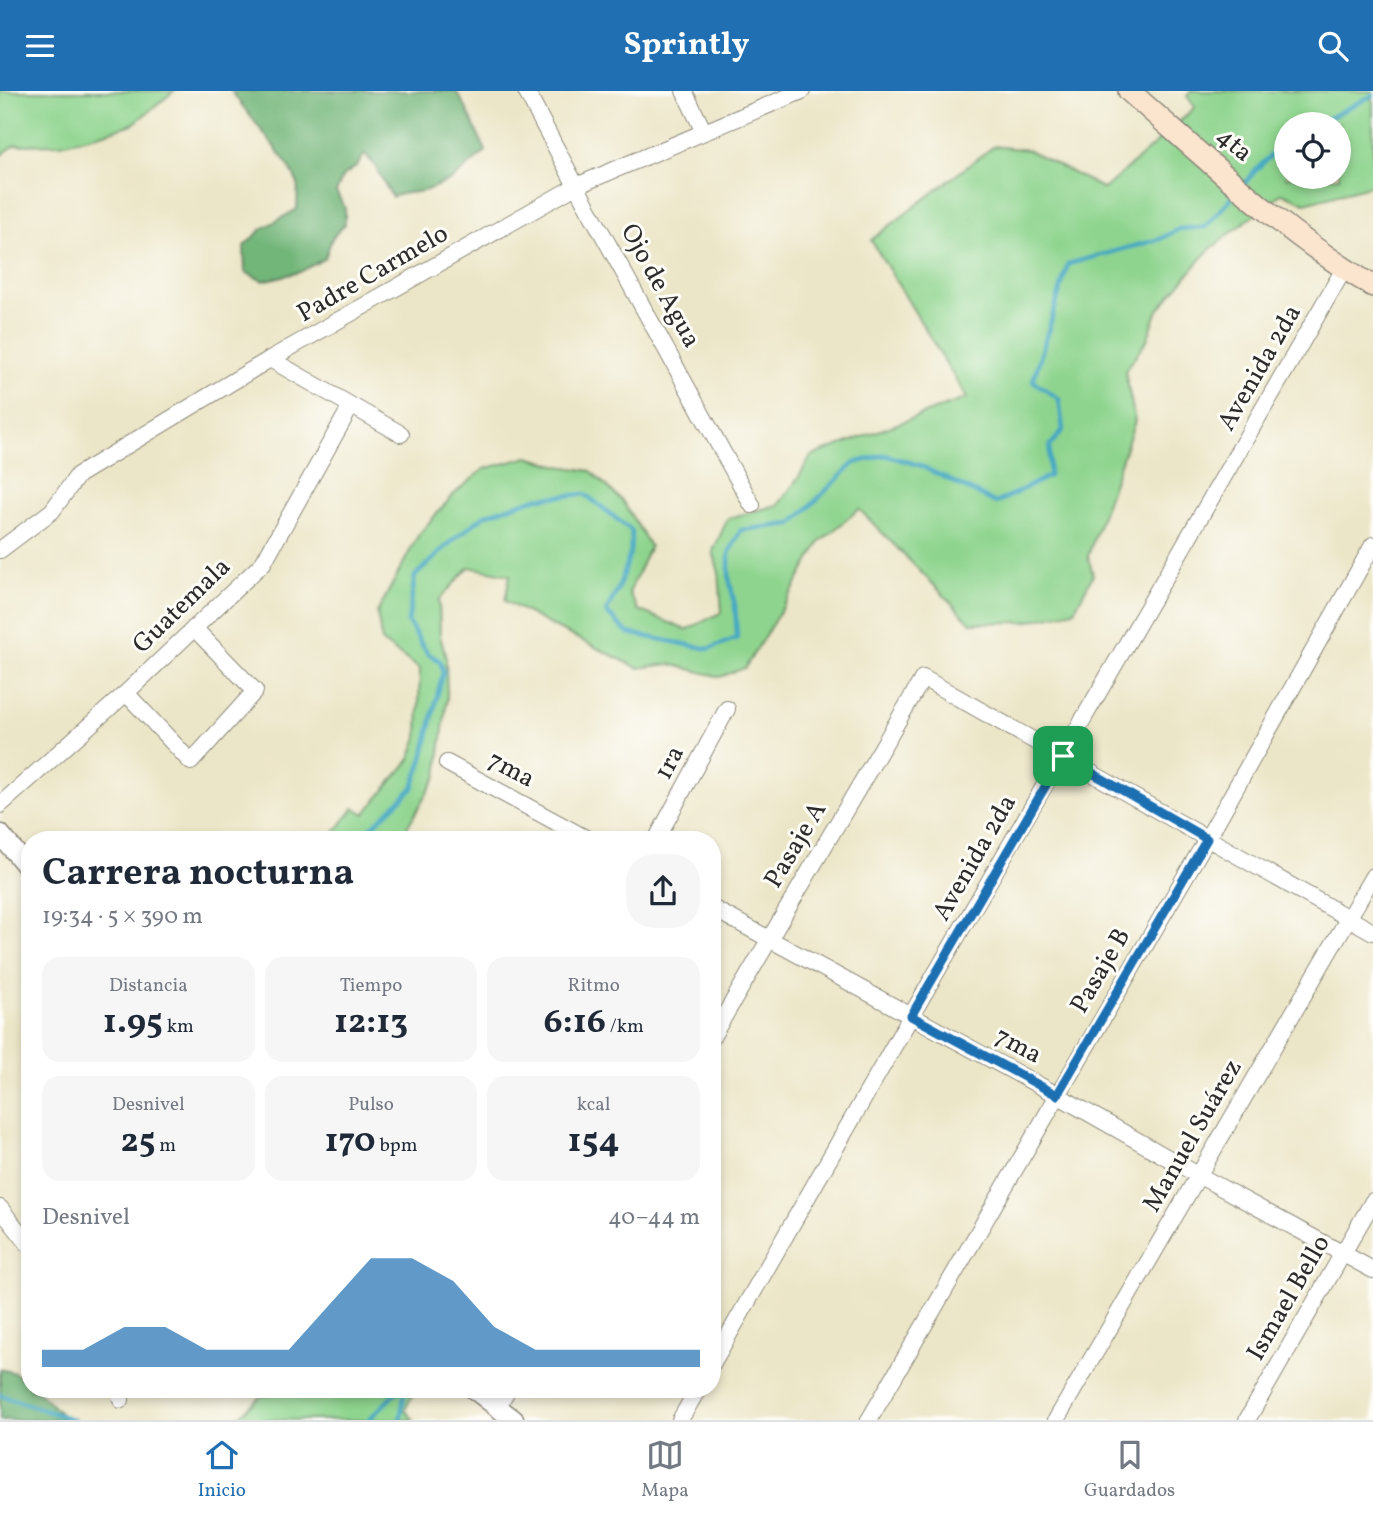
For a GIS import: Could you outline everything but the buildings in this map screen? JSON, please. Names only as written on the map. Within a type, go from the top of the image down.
[{"type":"main road","name":"4ta","points":[[1129,91],[1258,204],[1345,269],[1373,286]]},
{"type":"street","name":"Ojo de Agua","points":[[526,91],[752,505]]},
{"type":"street","points":[[684,91],[704,132]]},
{"type":"street","name":"Padre Carmelo","points":[[0,550],[52,511],[78,475],[270,359],[576,186],[802,91]]},
{"type":"street","name":"Avenida 2da","points":[[721,1348],[1345,269]]},
{"type":"street","points":[[270,359],[401,434]]},
{"type":"street","name":"Guatemala","points":[[0,805],[126,693],[262,563],[351,405]]},
{"type":"street","name":"Pasaje B","points":[[869,1420],[1207,839],[1373,545]]},
{"type":"street","points":[[126,693],[191,762],[255,691],[194,628]]},
{"type":"street","name":"Pasaje A","points":[[721,1021],[923,678],[1063,756]]},
{"type":"street","name":"1ra","points":[[661,831],[727,709]]},
{"type":"street","points":[[1063,756],[1373,932]]},
{"type":"street","name":"7ma","points":[[447,763],[572,831]]},
{"type":"street","points":[[0,834],[21,859]]},
{"type":"street","name":"Manuel Suárez","points":[[1056,1420],[1373,876]]},
{"type":"street","name":"7ma","points":[[721,913],[1373,1270]]},
{"type":"street","name":"Ismael Bello","points":[[1247,1420],[1373,1201]]},
{"type":"street","points":[[0,1208],[21,1235]]},
{"type":"street","points":[[485,1398],[514,1420]]},
{"type":"street","points":[[498,1408],[503,1398]]},
{"type":"street","points":[[680,1420],[693,1398]]},
{"type":"green space","points":[[0,91],[174,91],[133,124],[61,144],[15,145],[0,156]]},
{"type":"green space","points":[[231,91],[456,91],[486,151],[452,180],[424,191],[392,197],[365,154],[357,166],[343,176],[336,192],[345,208],[345,224],[332,238],[325,258],[300,272],[263,281],[245,272],[244,246],[262,229],[297,209],[298,184],[289,166]]},
{"type":"green space","points":[[1191,91],[1373,91],[1373,185],[1305,203],[1282,193],[1208,251],[1158,310],[1147,340],[1125,371],[1135,421],[1088,556],[1093,575],[1074,611],[1025,622],[971,623],[859,509],[820,542],[745,668],[720,677],[670,664],[638,668],[505,601],[510,575],[469,567],[439,600],[440,636],[446,658],[447,699],[437,776],[405,831],[335,831],[354,808],[365,814],[410,759],[418,737],[420,669],[382,642],[377,613],[419,534],[454,494],[484,469],[528,457],[591,471],[623,502],[650,546],[629,593],[638,610],[687,630],[722,612],[719,573],[713,551],[728,518],[778,505],[811,456],[967,398],[871,240],[994,146],[1028,150],[1104,189],[1195,107],[1187,96]]},
{"type":"green space","points":[[0,1369],[15,1373],[21,1378],[21,1398],[45,1398],[63,1416],[62,1420],[0,1420]]},
{"type":"green space","points":[[259,1398],[411,1398],[405,1410],[414,1420],[235,1420]]},
{"type":"waterway","points":[[1340,112],[1373,95]]},
{"type":"waterway","points":[[1243,185],[1274,153]]},
{"type":"waterway","points":[[368,831],[413,788],[423,758],[443,671],[440,661],[427,653],[408,622],[415,576],[453,540],[485,515],[537,498],[585,494],[632,531],[630,554],[618,589],[606,612],[628,633],[709,649],[737,638],[735,605],[729,578],[729,553],[741,530],[792,524],[854,463],[885,455],[919,465],[996,503],[1049,476],[1050,446],[1063,430],[1059,399],[1033,381],[1068,264],[1160,239],[1179,229],[1205,227],[1235,194]]},
{"type":"waterway","points":[[0,1395],[74,1420]]},
{"type":"waterway","points":[[368,1420],[391,1398]]},
{"type":"waterway","points":[[400,1420],[404,1398]]},
{"type":"route","points":[[1063,756],[1207,839],[1057,1095],[911,1016],[1063,756]]}]
